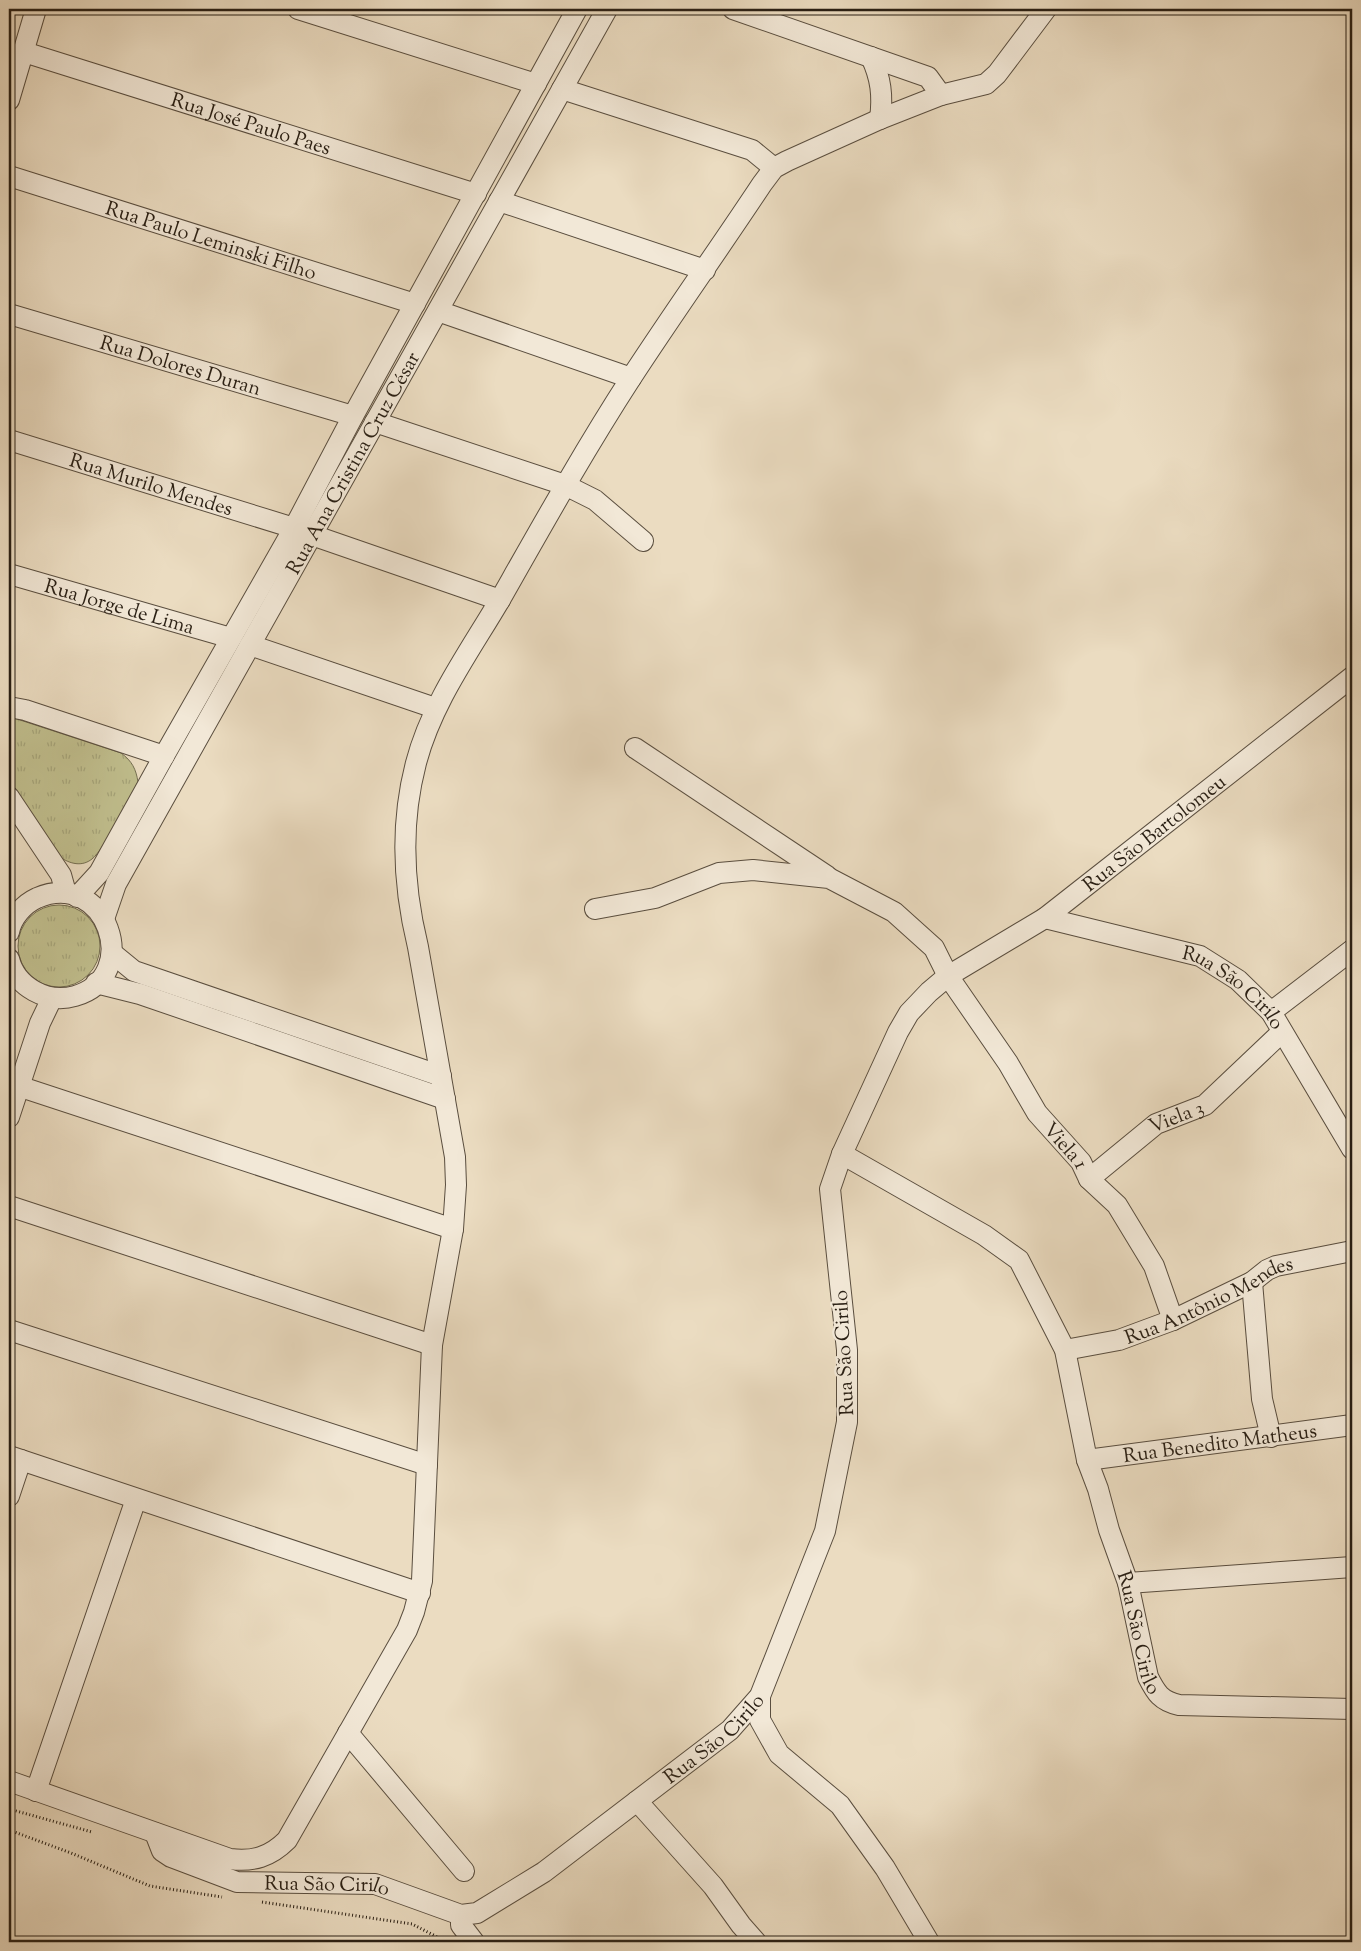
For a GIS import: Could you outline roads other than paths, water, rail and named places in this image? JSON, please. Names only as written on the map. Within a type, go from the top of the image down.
[{"type":"street","points":[[9,100],[36,9]]},
{"type":"street","points":[[298,9],[536,84]]},
{"type":"street","name":"Rua Ana Cristina Cruz César","points":[[104,919],[116,884],[250,645],[303,532],[353,416],[577,9]]},
{"type":"street","name":"Rua Ana Cristina Cruz César","points":[[72,895],[99,873],[231,638],[375,422],[607,9]]},
{"type":"street","points":[[733,9],[928,77],[941,95]]},
{"type":"street","points":[[9,1781],[230,1859],[253,1860],[273,1852],[287,1840],[407,1630],[420,1593],[423,1569],[432,1345],[453,1229],[456,1185],[455,1157],[408,896],[405,845],[410,790],[416,762],[435,708],[500,600],[565,485],[631,378],[774,168],[787,160],[880,119],[941,95],[986,84],[997,74],[1046,9]]},
{"type":"street","name":"Rua José Paulo Paes","points":[[24,52],[476,194]]},
{"type":"street","points":[[871,57],[880,79],[882,92],[880,119]]},
{"type":"street","points":[[562,89],[752,150],[774,168]]},
{"type":"street","name":"Rua Paulo Leminski Filho","points":[[9,176],[415,304]]},
{"type":"street","points":[[499,201],[705,270]]},
{"type":"street","points":[[438,310],[631,378]]},
{"type":"street","name":"Rua Dolores Duran","points":[[9,314],[353,416]]},
{"type":"street","points":[[375,422],[565,485],[596,500],[643,541]]},
{"type":"street","name":"Rua Murilo Mendes","points":[[9,440],[303,532],[500,600]]},
{"type":"street","name":"Rua Jorge de Lima","points":[[9,574],[231,638]]},
{"type":"street","points":[[250,645],[435,708]]},
{"type":"street","name":"Rua São Bartolomeu","points":[[948,976],[1045,918],[1352,677]]},
{"type":"street","points":[[9,707],[25,710],[164,756]]},
{"type":"street","name":"Viela 1","points":[[635,748],[829,878],[894,912],[934,948],[948,976],[1008,1063],[1037,1113],[1081,1162],[1089,1179],[1116,1205],[1154,1266],[1173,1320]]},
{"type":"street","points":[[9,797],[61,875],[72,895]]},
{"type":"street","points":[[594,909],[655,898],[719,873],[753,870],[829,878]]},
{"type":"street","points":[[9,959],[14,973],[22,982],[41,995],[52,998],[64,998],[76,996],[96,983],[103,975],[112,953],[109,929],[104,919],[88,902],[72,895],[42,896],[23,908],[11,922]]},
{"type":"street","name":"Rua São Cirílo","points":[[1045,918],[1200,956],[1238,980],[1271,1012],[1352,1149]]},
{"type":"street","points":[[1271,1012],[1352,950]]},
{"type":"street","points":[[112,953],[134,971],[441,1076]]},
{"type":"street","name":"Rua São Cirilo","points":[[155,1833],[162,1851],[171,1857],[237,1882],[375,1884],[461,1915],[476,1912],[544,1872],[730,1730],[760,1696],[825,1531],[847,1422],[847,1350],[830,1189],[842,1154],[898,1032],[909,1013],[948,976]]},
{"type":"street","points":[[96,983],[140,994],[445,1099]]},
{"type":"street","points":[[9,1117],[14,1084],[52,998]]},
{"type":"street","name":"Viela 3","points":[[1089,1179],[1156,1124],[1205,1105],[1282,1032]]},
{"type":"street","points":[[14,1084],[453,1229]]},
{"type":"street","name":"Rua São Cirilo","points":[[842,1154],[984,1236],[1019,1260],[1065,1350],[1087,1460],[1098,1488],[1109,1530],[1128,1583],[1148,1677],[1155,1691],[1167,1703],[1179,1705],[1352,1709]]},
{"type":"street","points":[[9,1206],[432,1345]]},
{"type":"street","name":"Rua Antônio Mendes","points":[[1065,1350],[1119,1340],[1173,1320],[1252,1282],[1267,1270],[1276,1266],[1352,1251]]},
{"type":"street","points":[[1252,1282],[1262,1399],[1271,1437]]},
{"type":"street","points":[[9,1330],[427,1465]]},
{"type":"street","name":"Rua Benedito Matheus","points":[[1087,1460],[1352,1425]]},
{"type":"street","points":[[9,1496],[15,1458],[420,1593]]},
{"type":"street","points":[[36,1791],[136,1499]]},
{"type":"street","points":[[1128,1583],[1352,1567]]},
{"type":"street","points":[[760,1696],[760,1720],[779,1754],[840,1805],[885,1868],[929,1942]]},
{"type":"street","points":[[348,1734],[464,1871]]},
{"type":"street","points":[[637,1801],[713,1886],[740,1925],[756,1942]]},
{"type":"street","points":[[461,1915],[461,1925],[474,1942]]}]
